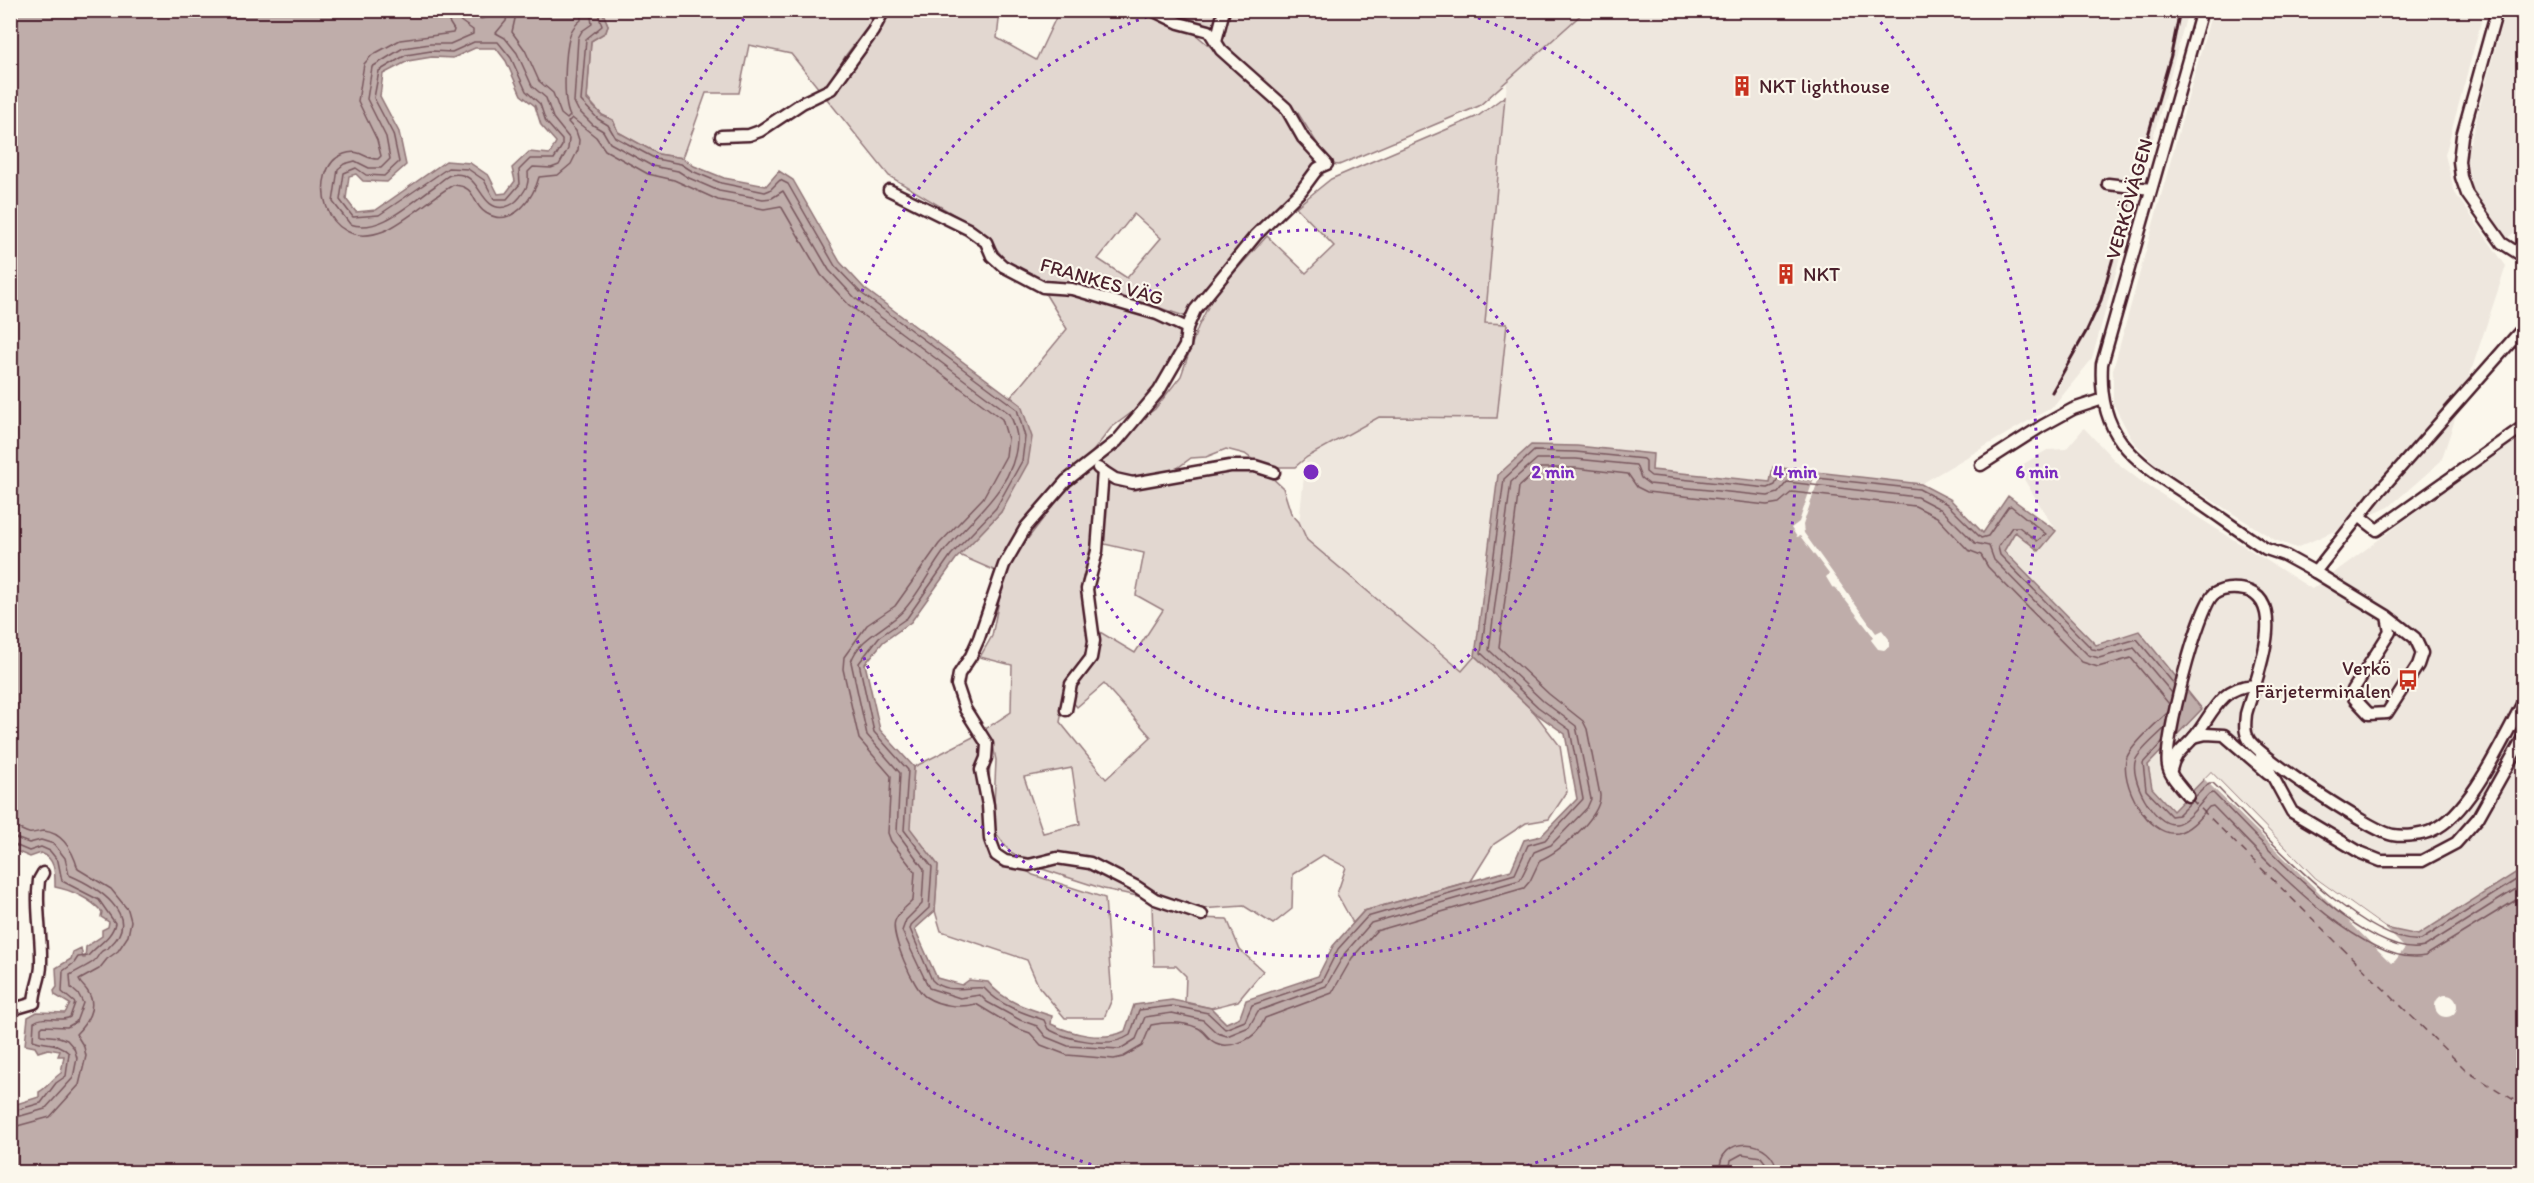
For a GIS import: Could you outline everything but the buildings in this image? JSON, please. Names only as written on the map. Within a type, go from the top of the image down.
[{"type":"street","points":[[721,136],[760,131],[802,103],[831,89],[873,31],[884,10]]},
{"type":"street","points":[[1152,10],[1179,23],[1209,30],[1221,50],[1286,108],[1303,138],[1327,164],[1318,168],[1301,191],[1217,280],[1195,310],[1187,328],[1185,346],[1159,391],[1117,441],[1053,493],[1026,528],[1004,565],[979,638],[959,674],[958,694],[965,710],[987,744],[986,758],[981,771],[988,805],[990,839],[996,855],[1005,861],[1029,865],[1057,858],[1090,863],[1155,899],[1202,915]]},
{"type":"street","points":[[1216,41],[1224,10]]},
{"type":"street","name":"VERKÖVÄGEN","points":[[2202,10],[2102,364],[2103,399],[2110,426],[2126,451],[2139,463],[2266,549],[2284,555],[2315,572],[2387,616],[2415,638],[2422,653],[2418,665],[2387,713],[2369,714],[2362,710],[2354,698],[2353,690],[2390,632],[2387,616]]},
{"type":"street","points":[[2497,10],[2462,136],[2460,170],[2467,194],[2502,243],[2523,257]]},
{"type":"street","points":[[2108,184],[2151,189]]},
{"type":"street","name":"FRANKES VÄG","points":[[889,190],[968,229],[986,242],[992,256],[1004,267],[1043,287],[1072,289],[1158,314],[1187,328]]},
{"type":"street","points":[[2315,572],[2359,516],[2523,327]]},
{"type":"street","points":[[1981,465],[2073,409],[2103,399]]},
{"type":"street","points":[[2359,516],[2377,530],[2523,426]]},
{"type":"street","points":[[1090,463],[1115,479],[1133,483],[1230,466],[1255,466],[1274,472]]},
{"type":"street","points":[[1066,710],[1071,684],[1091,658],[1094,641],[1087,589],[1097,551],[1103,471]]},
{"type":"street","points":[[2188,796],[2170,772],[2167,764],[2167,749],[2175,709],[2202,615],[2213,595],[2226,589],[2252,592],[2263,601],[2268,615],[2267,634],[2246,714],[2245,727],[2248,738],[2260,752],[2292,812],[2361,853],[2382,861],[2422,861],[2456,843],[2478,818],[2523,736]]},
{"type":"street","points":[[2194,738],[2223,697],[2234,690],[2254,685]]},
{"type":"street","points":[[2260,752],[2375,828],[2392,835],[2431,832],[2447,823],[2473,792],[2523,701]]},
{"type":"street","points":[[2170,772],[2172,761],[2182,746],[2206,734],[2224,735],[2274,778]]},
{"type":"street","points":[[10,1010],[34,1003],[34,995],[39,986],[41,966],[38,892],[39,880],[43,873]]},
{"type":"shaded area","points":[[1178,10],[1585,11],[1479,106],[1339,165],[1330,164],[1298,113],[1251,76],[1195,23],[1177,14]]},
{"type":"shaded area","points":[[602,11],[880,11],[846,55],[823,94],[791,54],[749,45],[739,93],[706,93],[683,158],[658,154],[618,132],[613,120],[602,115],[587,98],[591,41],[606,32],[608,25]]},
{"type":"shaded area","points":[[892,11],[1000,11],[997,38],[1036,60],[1059,11],[1148,11],[1189,29],[1275,101],[1323,175],[1308,184],[1187,317],[1148,304],[1039,281],[1005,260],[989,239],[970,224],[889,176],[827,99],[850,63]],"holes":[[[1134,214],[1161,238],[1127,278],[1098,259]]]},
{"type":"shaded area","points":[[1585,11],[2188,11],[2092,359],[2054,406],[1921,484],[1773,467],[1770,482],[1651,470],[1653,454],[1478,626],[1475,656],[1463,671],[1307,540],[1299,523],[1306,457],[1379,417],[1497,418],[1507,324],[1485,323],[1507,82]]},
{"type":"shaded area","points":[[2212,11],[2484,11],[2445,155],[2455,193],[2506,266],[2441,461],[2389,507],[2296,548],[2275,540],[2156,465],[2132,440],[2113,403],[2113,370]]},
{"type":"shaded area","points":[[2505,11],[2524,11],[2523,226],[2507,238],[2473,190],[2466,158]]},
{"type":"shaded area","points":[[1505,96],[1485,323],[1507,324],[1497,418],[1379,417],[1307,457],[1295,467],[1276,467],[1256,462],[1245,454],[1226,449],[1206,457],[1191,458],[1172,472],[1136,477],[1119,474],[1098,462],[1121,434],[1155,409],[1181,376],[1198,327],[1214,295],[1267,236],[1306,273],[1334,246],[1296,207],[1331,179],[1478,116]]},
{"type":"shaded area","points":[[1043,290],[1118,304],[1156,318],[1184,336],[1170,378],[1154,396],[1111,428],[1087,459],[1062,482],[998,572],[959,555],[1001,512],[1021,405],[1011,397],[1067,329]]},
{"type":"shaded area","points":[[2084,428],[2116,462],[2142,482],[2312,589],[2523,433],[2523,868],[2418,935],[2385,928],[2315,878],[2211,773],[2173,811],[2152,788],[2148,765],[2202,709],[2096,645],[2003,551],[2015,532],[2056,531],[2017,468],[2047,450],[2066,449]]},
{"type":"shaded area","points":[[1090,467],[1099,473],[1092,541],[1082,582],[1085,622],[1089,640],[1086,657],[1068,680],[1060,722],[1106,779],[1151,737],[1104,684],[1077,707],[1071,700],[1072,689],[1094,660],[1095,629],[1135,653],[1163,610],[1136,595],[1144,553],[1100,543],[1106,477],[1131,485],[1161,484],[1231,469],[1254,470],[1269,475],[1283,488],[1291,513],[1299,522],[1307,540],[1462,671],[1475,656],[1534,712],[1560,746],[1567,792],[1549,819],[1526,823],[1494,844],[1471,881],[1364,911],[1353,923],[1337,894],[1346,867],[1323,855],[1293,874],[1292,909],[1273,924],[1244,906],[1199,909],[1104,889],[1036,867],[1009,851],[993,829],[996,760],[993,745],[984,730],[1011,712],[1012,665],[980,657],[992,636],[1004,575],[1010,562],[1068,486]],"holes":[[[1072,768],[1080,824],[1043,833],[1024,777]]]},
{"type":"shaded area","points":[[977,735],[987,746],[990,762],[987,835],[1005,856],[1033,875],[1105,898],[1112,999],[1104,1018],[1065,1018],[1039,987],[1027,960],[941,931],[935,911],[938,865],[909,828],[914,767]]},
{"type":"shaded area","points":[[1152,904],[1197,918],[1227,919],[1240,950],[1263,971],[1238,1001],[1211,1008],[1185,1002],[1186,976],[1176,966],[1154,966]]},
{"type":"water","points":[[464,10],[481,19],[494,16],[494,11],[602,11],[608,25],[606,32],[591,41],[587,100],[602,115],[613,120],[618,132],[658,154],[683,158],[694,166],[724,178],[766,186],[779,171],[793,180],[840,262],[865,289],[1021,405],[1032,437],[1028,463],[1001,512],[956,559],[911,622],[883,642],[865,664],[880,730],[914,767],[910,828],[938,865],[935,911],[915,929],[937,978],[962,985],[969,980],[988,982],[1008,999],[1052,1016],[1051,1024],[1068,1031],[1088,1035],[1107,1036],[1125,1031],[1134,1005],[1172,1000],[1211,1008],[1226,1023],[1240,1017],[1246,1000],[1318,976],[1333,946],[1364,911],[1511,870],[1524,840],[1541,836],[1577,799],[1565,734],[1534,712],[1475,656],[1498,475],[1531,445],[1577,446],[1653,454],[1652,470],[1770,482],[1773,467],[1921,484],[1950,499],[1983,533],[2008,496],[2056,531],[2039,551],[2015,532],[2004,551],[2096,645],[2139,631],[2202,709],[2148,765],[2152,788],[2173,811],[2211,772],[2315,878],[2385,928],[2418,935],[2523,868],[2523,1172],[1756,1172],[1752,1167],[1742,1167],[1743,1172],[11,1172],[10,1106],[39,1097],[39,1092],[61,1073],[64,1056],[58,1056],[60,1051],[48,1049],[38,1052],[35,1047],[25,1045],[28,1017],[37,1012],[65,1013],[70,1004],[55,995],[56,968],[71,959],[73,952],[81,948],[83,958],[85,958],[86,947],[102,936],[102,930],[108,927],[109,922],[101,917],[102,912],[87,899],[55,887],[54,867],[46,856],[41,853],[30,857],[11,849],[11,11]],"holes":[[[475,48],[496,48],[506,61],[521,95],[535,106],[541,125],[556,142],[550,154],[529,152],[512,168],[515,181],[506,193],[498,194],[489,176],[470,163],[446,161],[376,210],[356,212],[346,199],[349,176],[356,174],[363,181],[387,182],[406,165],[399,132],[380,96],[383,74],[408,61],[432,57],[453,58]]]},
{"type":"pier","points":[[1815,475],[1820,475],[1803,525],[1804,533],[1876,633],[1882,630],[1889,639],[1889,647],[1884,650],[1878,649],[1871,640],[1873,636],[1836,588],[1832,587],[1826,577],[1829,574],[1800,536],[1797,537],[1791,528],[1799,522]]},
{"type":"pier","points":[[2211,772],[2315,878],[2385,928],[2405,948],[2395,961],[2391,963],[2204,779]]},
{"type":"pier","points":[[2446,995],[2454,998],[2457,1006],[2454,1014],[2446,1017],[2438,1014],[2435,1006],[2438,998]]},
{"type":"ferry route","points":[[2191,799],[2468,1072],[2524,1106]]},
{"type":"railway","points":[[2052,392],[2101,300],[2171,55],[2180,10]]},
{"type":"place","name":"NKT lighthouse","points":[[1742,86]]},
{"type":"place","name":"NKT","points":[[1786,274]]},
{"type":"place","name":"Verkö Färjeterminalen","points":[[2408,680]]}]
